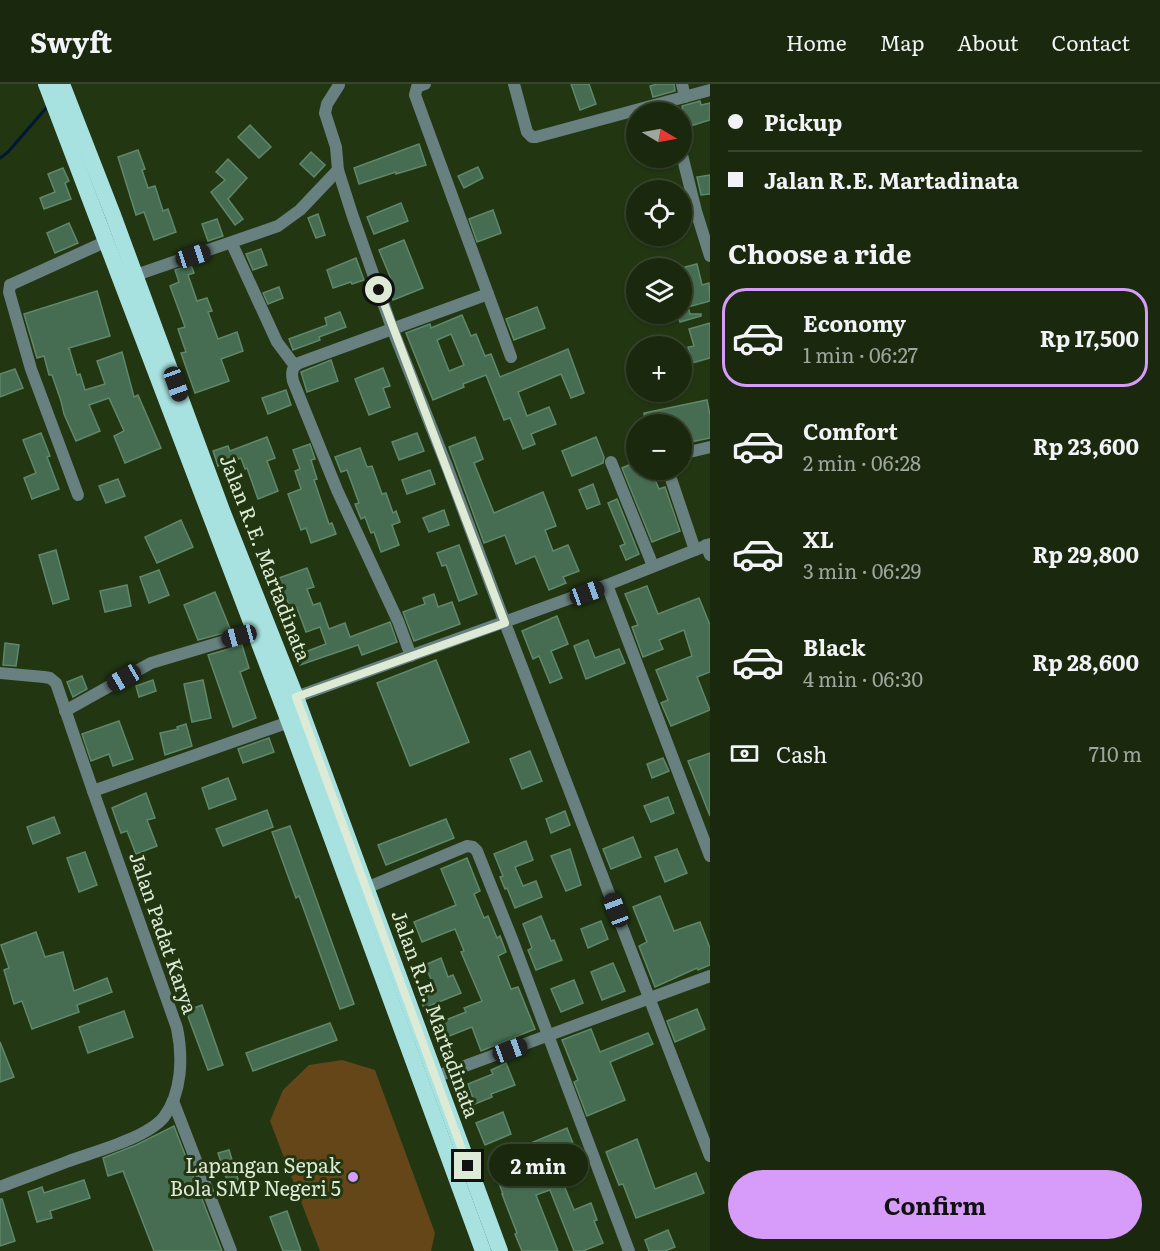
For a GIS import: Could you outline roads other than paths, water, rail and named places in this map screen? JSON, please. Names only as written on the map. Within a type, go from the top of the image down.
[{"type":"highway","name":"Jalan R.E. Martadinata","points":[[46,84],[66,113],[136,275],[170,387],[255,632],[483,1251]]},
{"type":"highway","name":"Jalan R.E. Martadinata","points":[[62,84],[66,113],[106,241],[228,524],[296,697],[500,1251]]},
{"type":"street","points":[[425,84],[417,87],[415,95],[511,357]]},
{"type":"street","points":[[514,84],[527,132],[532,137],[626,117]]},
{"type":"street","points":[[682,84],[685,97]]},
{"type":"street","points":[[339,85],[327,104],[325,112],[336,147],[338,170],[392,328],[710,1156]]},
{"type":"street","points":[[678,102],[685,97],[710,90]]},
{"type":"street","points":[[685,168],[710,256]]},
{"type":"street","points":[[136,275],[232,244],[284,223],[300,210],[338,170]]},
{"type":"street","points":[[78,495],[31,369],[5,282],[106,241]]},
{"type":"street","points":[[232,244],[277,342],[295,366]]},
{"type":"street","points":[[295,366],[488,294]]},
{"type":"street","points":[[295,366],[292,375],[297,392],[352,527],[398,621],[411,656]]},
{"type":"street","points":[[692,451],[710,447]]},
{"type":"street","points":[[611,462],[653,566]]},
{"type":"street","points":[[296,697],[705,549],[673,480]]},
{"type":"street","points":[[607,585],[710,856]]},
{"type":"street","points":[[65,711],[144,666],[255,632]]},
{"type":"street","name":"Jalan Padat Karya","points":[[0,674],[50,678],[58,687],[177,1028],[180,1063],[173,1101],[161,1120],[132,1138],[0,1187]]},
{"type":"street","points":[[93,791],[289,722]]},
{"type":"street","points":[[366,888],[467,846],[475,849],[512,939],[629,1251]]},
{"type":"street","points":[[435,1077],[710,976]]},
{"type":"street","points":[[173,1101],[231,1251]]},
{"type":"waterway","points":[[0,158],[8,152],[47,107]]},
{"type":"place","name":"Lapangan Sepak Bola SMP Negeri 5","points":[[353,1177]]}]
